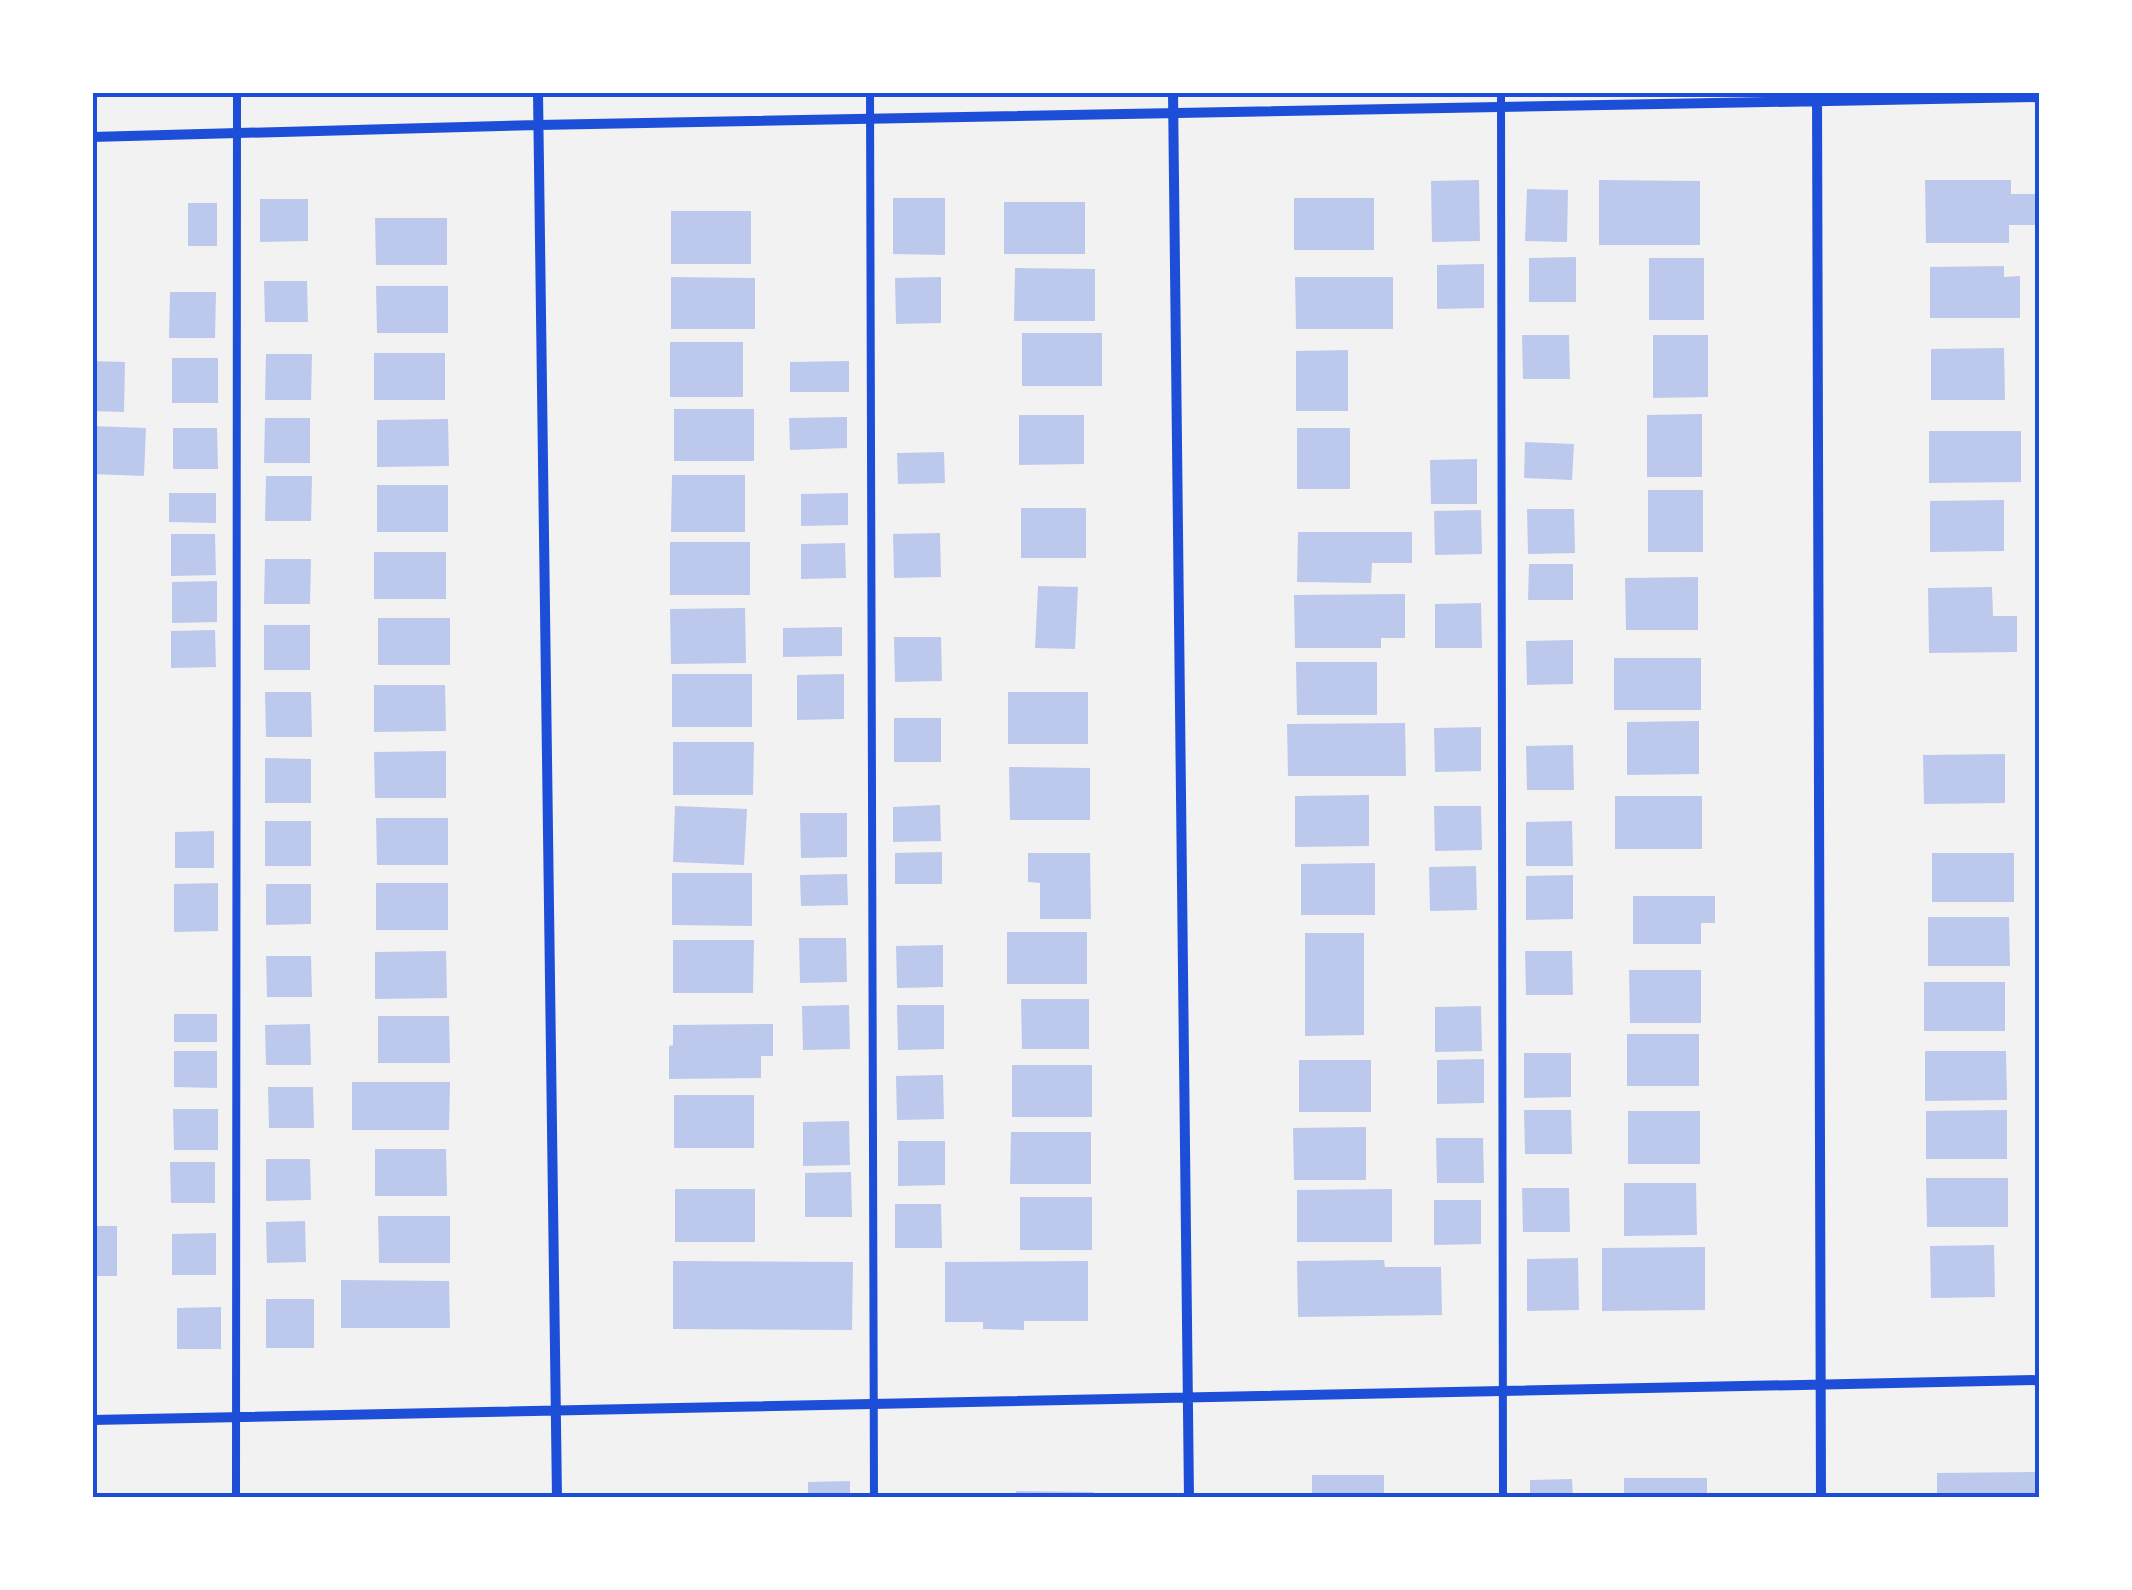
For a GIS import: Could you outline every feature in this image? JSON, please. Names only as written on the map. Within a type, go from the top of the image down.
[{"type":"street","points":[[538,92],[557,1498]]},
{"type":"street","points":[[1174,92],[1189,1498]]},
{"type":"street","points":[[92,137],[1817,98],[2040,97]]},
{"type":"street","points":[[1817,98],[1821,1498]]},
{"type":"street","points":[[92,1420],[2040,1380]]},
{"type":"lane","points":[[236,1498],[237,92]]},
{"type":"lane","points":[[870,92],[874,1498]]},
{"type":"lane","points":[[1501,92],[1504,1498]]},
{"type":"building","points":[[1479,180],[1480,241],[1432,242],[1431,181]]},
{"type":"building","points":[[1599,180],[1700,181],[1700,245],[1599,245]]},
{"type":"building","points":[[1925,180],[2011,180],[2011,194],[2040,194],[2040,225],[2009,225],[2009,243],[1926,243]]},
{"type":"building","points":[[1527,189],[1568,190],[1567,242],[1525,241]]},
{"type":"building","points":[[893,198],[945,198],[945,255],[893,254]]},
{"type":"building","points":[[1294,198],[1374,198],[1374,250],[1294,250]]},
{"type":"building","points":[[260,199],[308,199],[308,241],[260,242]]},
{"type":"building","points":[[1004,202],[1085,202],[1085,254],[1004,254]]},
{"type":"building","points":[[188,203],[217,203],[217,246],[188,246]]},
{"type":"building","points":[[671,211],[751,211],[751,264],[671,264]]},
{"type":"building","points":[[375,218],[447,218],[447,265],[376,265]]},
{"type":"building","points":[[1576,257],[1576,302],[1529,302],[1529,258]]},
{"type":"building","points":[[1649,258],[1704,258],[1704,320],[1649,320]]},
{"type":"building","points":[[1484,264],[1484,308],[1437,309],[1437,265]]},
{"type":"building","points":[[2004,266],[2004,277],[2020,276],[2020,318],[1930,318],[1930,267]]},
{"type":"building","points":[[1015,268],[1095,269],[1095,321],[1014,321]]},
{"type":"building","points":[[671,277],[755,278],[755,329],[671,329]]},
{"type":"building","points":[[941,277],[941,323],[896,324],[895,278]]},
{"type":"building","points":[[1295,277],[1393,277],[1393,329],[1296,329]]},
{"type":"building","points":[[264,281],[307,281],[308,322],[265,322]]},
{"type":"building","points":[[376,286],[448,286],[448,333],[377,333]]},
{"type":"building","points":[[170,292],[216,292],[215,338],[169,338]]},
{"type":"building","points":[[1022,333],[1102,333],[1102,386],[1022,386]]},
{"type":"building","points":[[1522,335],[1569,335],[1570,379],[1523,379]]},
{"type":"building","points":[[1653,335],[1708,335],[1708,397],[1653,398]]},
{"type":"building","points":[[670,342],[743,342],[743,397],[670,397]]},
{"type":"building","points":[[2004,348],[2005,400],[1931,400],[1931,349]]},
{"type":"building","points":[[1348,350],[1348,411],[1296,411],[1296,351]]},
{"type":"building","points":[[374,353],[445,353],[445,400],[374,400]]},
{"type":"building","points":[[266,354],[312,354],[311,400],[265,400]]},
{"type":"building","points":[[172,358],[218,358],[218,403],[172,403]]},
{"type":"building","points":[[92,361],[125,362],[124,412],[92,411]]},
{"type":"building","points":[[849,361],[849,392],[790,392],[790,362]]},
{"type":"building","points":[[674,409],[754,409],[754,461],[674,461]]},
{"type":"building","points":[[1702,414],[1702,477],[1647,477],[1647,415]]},
{"type":"building","points":[[1019,415],[1084,415],[1084,464],[1019,465]]},
{"type":"building","points":[[847,417],[847,448],[790,450],[789,418]]},
{"type":"building","points":[[265,418],[310,418],[310,463],[264,463]]},
{"type":"building","points":[[448,419],[449,466],[377,467],[377,420]]},
{"type":"building","points":[[92,426],[146,428],[144,476],[92,474]]},
{"type":"building","points":[[173,428],[217,428],[218,469],[173,469]]},
{"type":"building","points":[[1297,428],[1350,428],[1350,489],[1297,489]]},
{"type":"building","points":[[1929,431],[2021,431],[2021,482],[1929,483]]},
{"type":"building","points":[[1525,442],[1574,444],[1572,480],[1524,478]]},
{"type":"building","points":[[944,452],[945,483],[898,484],[897,453]]},
{"type":"building","points":[[1477,459],[1477,504],[1431,504],[1430,460]]},
{"type":"building","points":[[672,475],[745,475],[745,532],[671,532]]},
{"type":"building","points":[[266,476],[312,476],[311,521],[265,521]]},
{"type":"building","points":[[377,485],[448,485],[448,532],[377,532]]},
{"type":"building","points":[[1648,490],[1703,490],[1703,552],[1648,552]]},
{"type":"building","points":[[169,493],[216,493],[216,523],[169,522]]},
{"type":"building","points":[[848,493],[848,525],[801,526],[801,494]]},
{"type":"building","points":[[2004,500],[2004,551],[1930,552],[1930,501]]},
{"type":"building","points":[[1021,508],[1086,508],[1086,558],[1021,558]]},
{"type":"building","points":[[1527,509],[1574,509],[1575,553],[1528,554]]},
{"type":"building","points":[[1481,510],[1482,554],[1435,555],[1434,511]]},
{"type":"building","points":[[1298,532],[1412,532],[1412,563],[1372,563],[1371,583],[1297,582]]},
{"type":"building","points":[[940,533],[941,577],[894,578],[893,534]]},
{"type":"building","points":[[171,534],[215,534],[216,575],[171,576]]},
{"type":"building","points":[[670,542],[750,542],[750,595],[670,595]]},
{"type":"building","points":[[845,543],[846,578],[801,579],[801,544]]},
{"type":"building","points":[[374,552],[446,552],[446,599],[374,599]]},
{"type":"building","points":[[265,559],[311,559],[310,604],[264,604]]},
{"type":"building","points":[[1529,564],[1573,564],[1573,600],[1528,600]]},
{"type":"building","points":[[1698,577],[1698,630],[1626,630],[1625,578]]},
{"type":"building","points":[[217,581],[217,622],[172,623],[172,582]]},
{"type":"building","points":[[1038,586],[1078,587],[1075,649],[1035,648]]},
{"type":"building","points":[[1992,587],[1993,616],[2017,616],[2017,652],[1929,653],[1928,588]]},
{"type":"building","points":[[1405,594],[1405,638],[1381,638],[1381,648],[1295,648],[1294,595]]},
{"type":"building","points":[[1481,603],[1482,648],[1435,648],[1435,604]]},
{"type":"building","points":[[745,608],[746,663],[671,664],[670,609]]},
{"type":"building","points":[[378,618],[450,618],[450,665],[378,665]]},
{"type":"building","points":[[264,625],[310,625],[310,670],[264,670]]},
{"type":"building","points":[[842,627],[842,656],[783,657],[783,628]]},
{"type":"building","points":[[215,630],[216,667],[171,668],[171,631]]},
{"type":"building","points":[[894,637],[941,637],[942,681],[895,682]]},
{"type":"building","points":[[1573,640],[1573,684],[1527,685],[1526,641]]},
{"type":"building","points":[[1614,658],[1701,658],[1701,710],[1614,710]]},
{"type":"building","points":[[1296,662],[1377,662],[1377,715],[1297,715]]},
{"type":"building","points":[[672,674],[752,674],[752,727],[672,727]]},
{"type":"building","points":[[844,674],[844,719],[797,720],[797,675]]},
{"type":"building","points":[[374,685],[445,685],[446,731],[374,732]]},
{"type":"building","points":[[265,692],[311,692],[312,737],[266,737]]},
{"type":"building","points":[[1008,692],[1088,692],[1088,744],[1008,744]]},
{"type":"building","points":[[894,718],[941,718],[941,762],[894,762]]},
{"type":"building","points":[[1699,721],[1699,774],[1627,775],[1627,722]]},
{"type":"building","points":[[1405,723],[1406,776],[1288,776],[1287,724]]},
{"type":"building","points":[[1481,727],[1481,771],[1435,772],[1434,728]]},
{"type":"building","points":[[673,742],[754,742],[753,795],[673,795]]},
{"type":"building","points":[[1573,745],[1574,790],[1527,790],[1526,746]]},
{"type":"building","points":[[446,751],[446,798],[375,798],[374,752]]},
{"type":"building","points":[[2005,754],[2005,803],[1924,804],[1923,755]]},
{"type":"building","points":[[265,758],[311,759],[311,803],[265,803]]},
{"type":"building","points":[[1009,767],[1090,768],[1090,820],[1010,820]]},
{"type":"building","points":[[1369,795],[1369,846],[1295,847],[1295,796]]},
{"type":"building","points":[[1615,796],[1702,796],[1702,849],[1615,849]]},
{"type":"building","points":[[940,805],[941,841],[893,842],[893,807]]},
{"type":"building","points":[[675,806],[747,809],[744,865],[673,862]]},
{"type":"building","points":[[1434,806],[1481,806],[1482,850],[1435,851]]},
{"type":"building","points":[[800,813],[847,813],[847,857],[801,858]]},
{"type":"building","points":[[376,818],[448,818],[448,865],[377,865]]},
{"type":"building","points":[[265,821],[311,821],[311,866],[265,866]]},
{"type":"building","points":[[1572,821],[1573,866],[1526,866],[1526,822]]},
{"type":"building","points":[[214,831],[214,868],[175,868],[175,832]]},
{"type":"building","points":[[942,852],[942,884],[895,884],[895,853]]},
{"type":"building","points":[[1028,853],[1090,853],[1091,919],[1040,919],[1040,883],[1028,882]]},
{"type":"building","points":[[1932,853],[2014,853],[2014,902],[1932,902]]},
{"type":"building","points":[[1375,863],[1375,915],[1301,915],[1301,864]]},
{"type":"building","points":[[1476,866],[1477,910],[1430,911],[1429,867]]},
{"type":"building","points":[[672,873],[752,873],[752,926],[672,925]]},
{"type":"building","points":[[847,874],[848,905],[801,906],[800,875]]},
{"type":"building","points":[[1573,875],[1573,919],[1526,920],[1526,876]]},
{"type":"building","points":[[218,883],[218,931],[174,932],[174,884]]},
{"type":"building","points":[[376,883],[448,883],[448,930],[376,930]]},
{"type":"building","points":[[266,884],[311,884],[311,924],[266,925]]},
{"type":"building","points":[[1633,896],[1715,896],[1715,923],[1701,923],[1701,944],[1633,944]]},
{"type":"building","points":[[1928,917],[2009,917],[2010,966],[1928,966]]},
{"type":"building","points":[[1007,932],[1087,932],[1087,984],[1007,984]]},
{"type":"building","points":[[1305,933],[1364,933],[1364,1035],[1305,1036]]},
{"type":"building","points":[[799,938],[846,938],[847,982],[800,983]]},
{"type":"building","points":[[673,940],[754,940],[753,993],[673,993]]},
{"type":"building","points":[[943,945],[943,987],[897,988],[896,946]]},
{"type":"building","points":[[446,951],[447,998],[375,999],[375,952]]},
{"type":"building","points":[[1525,951],[1572,951],[1573,995],[1526,995]]},
{"type":"building","points":[[266,956],[311,956],[312,997],[267,997]]},
{"type":"building","points":[[1629,970],[1701,970],[1701,1023],[1630,1023]]},
{"type":"building","points":[[1924,982],[2005,982],[2005,1031],[1924,1031]]},
{"type":"building","points":[[1021,999],[1089,999],[1089,1049],[1022,1049]]},
{"type":"building","points":[[849,1005],[850,1049],[803,1050],[802,1006]]},
{"type":"building","points":[[897,1005],[944,1005],[944,1049],[898,1050]]},
{"type":"building","points":[[1481,1006],[1482,1051],[1435,1052],[1435,1007]]},
{"type":"building","points":[[174,1014],[217,1014],[217,1042],[174,1042]]},
{"type":"building","points":[[378,1016],[449,1016],[450,1063],[378,1063]]},
{"type":"building","points":[[310,1024],[311,1065],[266,1065],[265,1025]]},
{"type":"building","points":[[773,1024],[773,1056],[761,1056],[761,1078],[669,1079],[673,1025]]},
{"type":"building","points":[[1627,1034],[1699,1034],[1699,1086],[1627,1086]]},
{"type":"building","points":[[174,1051],[217,1051],[217,1088],[174,1087]]},
{"type":"building","points":[[1925,1051],[2006,1051],[2007,1100],[1925,1101]]},
{"type":"building","points":[[1524,1053],[1571,1053],[1571,1097],[1524,1098]]},
{"type":"building","points":[[1484,1059],[1484,1103],[1437,1104],[1437,1060]]},
{"type":"building","points":[[1299,1060],[1371,1060],[1371,1112],[1299,1112]]},
{"type":"building","points":[[1012,1065],[1092,1065],[1092,1117],[1012,1117]]},
{"type":"building","points":[[943,1075],[944,1119],[897,1120],[896,1076]]},
{"type":"building","points":[[352,1082],[450,1082],[449,1130],[352,1130]]},
{"type":"building","points":[[268,1087],[313,1087],[314,1128],[269,1128]]},
{"type":"building","points":[[674,1095],[754,1095],[754,1148],[674,1148]]},
{"type":"building","points":[[173,1109],[218,1109],[218,1150],[174,1150]]},
{"type":"building","points":[[1524,1110],[1571,1110],[1572,1154],[1525,1154]]},
{"type":"building","points":[[2007,1110],[2007,1159],[1926,1159],[1926,1111]]},
{"type":"building","points":[[1628,1111],[1700,1111],[1700,1164],[1628,1164]]},
{"type":"building","points":[[849,1121],[850,1165],[803,1166],[803,1122]]},
{"type":"building","points":[[1366,1127],[1366,1180],[1294,1180],[1293,1128]]},
{"type":"building","points":[[1011,1132],[1091,1132],[1091,1184],[1010,1184]]},
{"type":"building","points":[[1436,1138],[1483,1138],[1484,1183],[1437,1183]]},
{"type":"building","points":[[898,1141],[945,1141],[945,1185],[898,1186]]},
{"type":"building","points":[[375,1149],[446,1149],[447,1196],[375,1196]]},
{"type":"building","points":[[266,1159],[310,1159],[311,1200],[266,1201]]},
{"type":"building","points":[[170,1162],[215,1162],[215,1203],[171,1203]]},
{"type":"building","points":[[851,1172],[852,1217],[805,1217],[805,1173]]},
{"type":"building","points":[[1926,1178],[2008,1178],[2008,1227],[1927,1227]]},
{"type":"building","points":[[1624,1183],[1696,1183],[1697,1235],[1624,1236]]},
{"type":"building","points":[[1522,1188],[1569,1188],[1570,1232],[1523,1232]]},
{"type":"building","points":[[675,1189],[755,1189],[755,1242],[675,1242]]},
{"type":"building","points":[[1392,1189],[1392,1242],[1297,1242],[1297,1190]]},
{"type":"building","points":[[1020,1197],[1092,1197],[1092,1250],[1020,1250]]},
{"type":"building","points":[[1434,1200],[1481,1200],[1481,1244],[1434,1245]]},
{"type":"building","points":[[895,1204],[941,1204],[942,1248],[895,1248]]},
{"type":"building","points":[[378,1216],[450,1216],[450,1263],[379,1263]]},
{"type":"building","points":[[305,1221],[306,1262],[267,1263],[266,1222]]},
{"type":"building","points":[[92,1226],[117,1226],[117,1276],[92,1276]]},
{"type":"building","points":[[216,1233],[216,1275],[172,1275],[172,1234]]},
{"type":"building","points":[[1994,1245],[1995,1297],[1931,1298],[1930,1246]]},
{"type":"building","points":[[1705,1247],[1705,1310],[1602,1311],[1602,1248]]},
{"type":"building","points":[[1578,1258],[1579,1310],[1527,1311],[1527,1259]]},
{"type":"building","points":[[1384,1260],[1385,1267],[1441,1267],[1442,1315],[1298,1317],[1297,1261]]},
{"type":"building","points":[[673,1261],[853,1262],[852,1330],[673,1329]]},
{"type":"building","points":[[1088,1261],[1088,1321],[1024,1321],[1024,1330],[983,1329],[983,1322],[945,1322],[945,1262]]},
{"type":"building","points":[[341,1280],[449,1281],[450,1328],[341,1328]]},
{"type":"building","points":[[266,1299],[314,1299],[314,1348],[266,1348]]},
{"type":"building","points":[[221,1307],[221,1349],[177,1349],[177,1308]]},
{"type":"building","points":[[2040,1472],[2040,1498],[1937,1498],[1937,1473]]},
{"type":"building","points":[[1312,1475],[1384,1475],[1384,1498],[1312,1498]]},
{"type":"building","points":[[1624,1478],[1707,1478],[1707,1498],[1624,1498]]},
{"type":"building","points":[[1572,1479],[1573,1498],[1530,1498],[1530,1480]]},
{"type":"building","points":[[850,1481],[850,1498],[808,1498],[808,1482]]},
{"type":"building","points":[[1016,1491],[1094,1492],[1094,1498],[1016,1498]]}]
